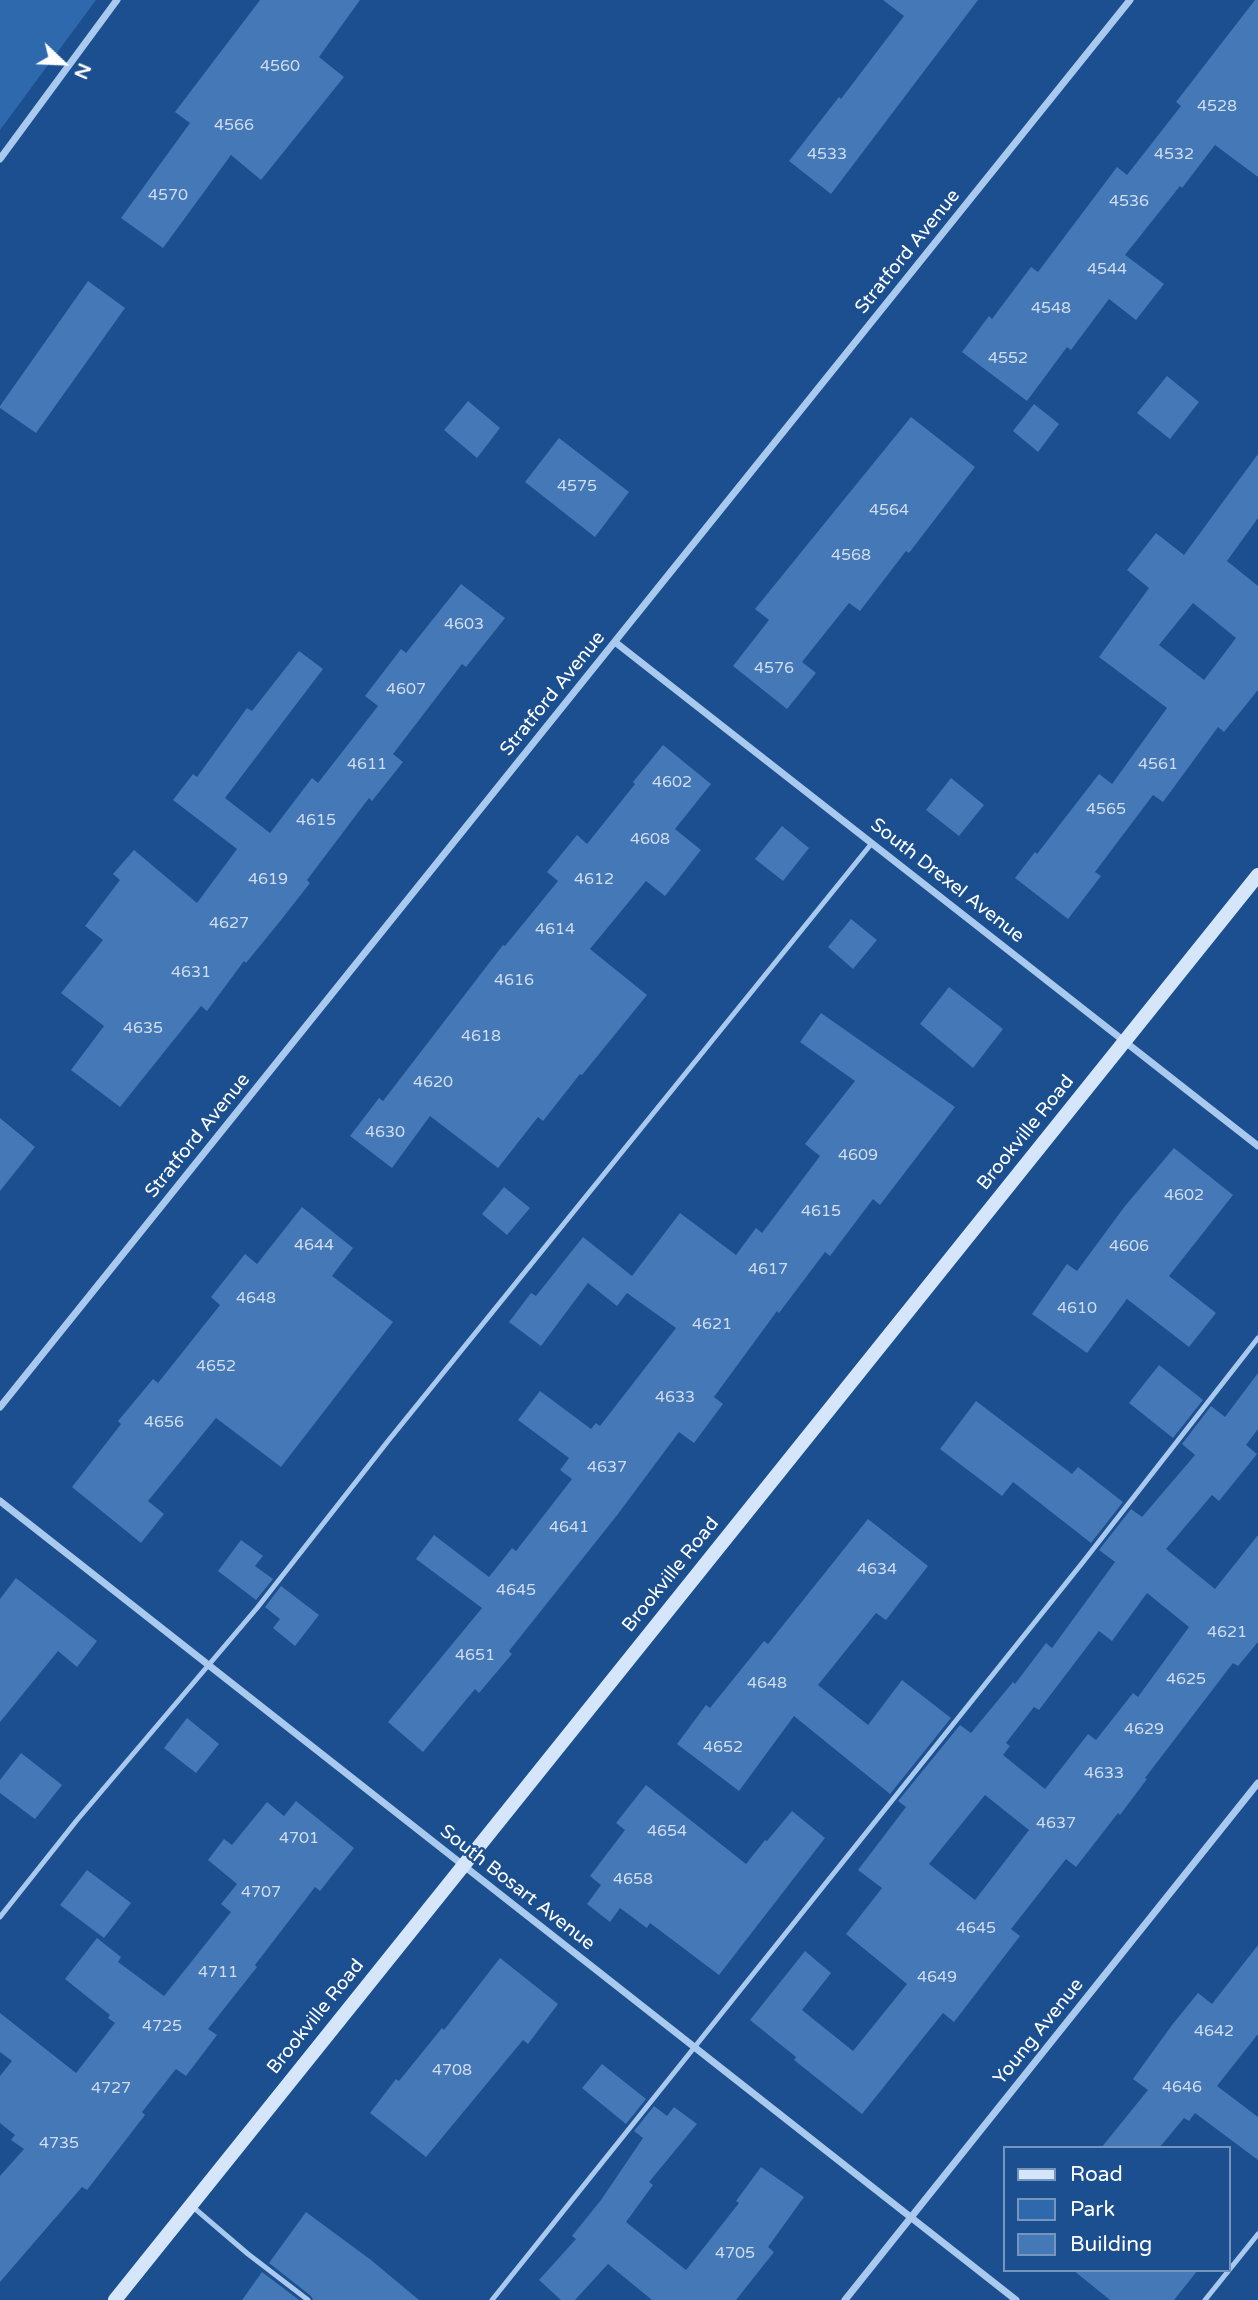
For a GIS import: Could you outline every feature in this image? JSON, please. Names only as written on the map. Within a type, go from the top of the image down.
[{"type":"street","points":[[0,159],[117,0]]},
{"type":"street","name":"Stratford Avenue","points":[[0,1407],[1130,0]]},
{"type":"street","name":"South Drexel Avenue","points":[[615,642],[1258,1146]]},
{"type":"street","name":"Brookville Road","points":[[115,2300],[1258,875]]},
{"type":"street","name":"South Bosart Avenue","points":[[0,1501],[1016,2300]]},
{"type":"street","name":"Young Avenue","points":[[845,2300],[1258,1783]]},
{"type":"lane","points":[[0,1917],[77,1819],[257,1608],[482,1324],[872,843]]},
{"type":"lane","points":[[492,2300],[1258,1338]]},
{"type":"lane","points":[[191,2205],[248,2254],[308,2300]]},
{"type":"lane","points":[[1230,2269],[1258,2234]]},
{"type":"lane","points":[[1205,2300],[1227,2272]]},
{"type":"green space","points":[[0,0],[96,0],[0,130]]},
{"type":"building","points":[[260,0],[360,0],[319,57],[344,77],[261,180],[231,155],[163,248],[121,218],[190,123],[175,112]]},
{"type":"building","points":[[883,0],[978,0],[831,194],[789,161],[839,97],[841,99],[904,16]]},
{"type":"building","points":[[1255,0],[1258,0],[1258,177],[1215,145],[1125,255],[1164,284],[1136,320],[1109,299],[1071,350],[1067,347],[1027,401],[962,352],[989,316],[992,319],[1031,267],[1038,272],[1117,167],[1127,175],[1181,106],[1176,102]]},
{"type":"building","points":[[88,281],[125,308],[36,433],[0,406]]},
{"type":"building","points":[[1167,376],[1199,402],[1170,439],[1137,413]]},
{"type":"building","points":[[468,401],[500,428],[477,458],[444,430]]},
{"type":"building","points":[[1034,404],[1059,424],[1038,452],[1013,431]]},
{"type":"building","points":[[911,417],[975,467],[860,611],[849,603],[802,662],[816,673],[787,709],[733,666],[769,620],[755,609]]},
{"type":"building","points":[[559,438],[629,492],[595,537],[525,482]]},
{"type":"building","points":[[1258,454],[1258,518],[1227,561],[1258,586],[1258,690],[1224,732],[1218,727],[1163,802],[1153,795],[1095,872],[1101,876],[1068,919],[1015,878],[1099,774],[1112,784],[1167,708],[1099,657],[1149,588],[1127,570],[1156,533],[1184,555]],"holes":[[[1193,603],[1236,638],[1204,680],[1159,645]]]},
{"type":"building","points":[[461,584],[505,618],[466,667],[462,664],[393,754],[403,762],[372,801],[369,798],[307,880],[310,883],[281,920],[246,963],[244,961],[207,1011],[201,1006],[120,1107],[71,1070],[104,1026],[61,993],[103,940],[85,926],[120,880],[113,874],[134,850],[197,903],[237,849],[173,800],[193,774],[197,777],[247,708],[252,711],[299,651],[323,669],[225,798],[270,833],[312,778],[318,783],[378,706],[365,696],[401,649],[406,653]]},
{"type":"building","points":[[663,745],[711,784],[675,829],[701,850],[665,896],[646,881],[590,949],[647,995],[543,1121],[538,1117],[498,1168],[430,1116],[392,1168],[350,1136],[379,1098],[383,1101],[503,945],[505,946],[558,881],[547,872],[577,835],[587,844]]},
{"type":"building","points":[[951,778],[984,805],[959,836],[926,810]]},
{"type":"building","points":[[782,826],[809,848],[783,881],[755,859]]},
{"type":"building","points":[[851,919],[877,940],[853,969],[828,947]]},
{"type":"building","points":[[949,987],[1003,1029],[973,1068],[920,1024]]},
{"type":"building","points":[[821,1013],[955,1107],[880,1205],[873,1199],[830,1256],[825,1252],[779,1313],[777,1311],[714,1397],[723,1404],[694,1443],[679,1432],[509,1651],[512,1654],[479,1693],[475,1689],[423,1752],[388,1722],[482,1608],[416,1559],[434,1535],[489,1577],[512,1548],[516,1551],[572,1479],[560,1470],[569,1458],[518,1420],[540,1391],[591,1429],[596,1423],[600,1426],[676,1328],[627,1293],[617,1306],[588,1283],[541,1346],[509,1322],[531,1293],[536,1296],[583,1237],[632,1276],[680,1213],[736,1255],[756,1228],[762,1233],[820,1156],[805,1144],[855,1081],[800,1042]]},
{"type":"building","points":[[0,1118],[35,1147],[0,1191]]},
{"type":"building","points":[[1174,1148],[1233,1195],[1169,1276],[1216,1313],[1189,1347],[1127,1299],[1087,1353],[1032,1314],[1067,1264],[1077,1271],[1125,1206]]},
{"type":"building","points":[[504,1187],[530,1208],[507,1235],[482,1214]]},
{"type":"building","points":[[302,1207],[353,1248],[332,1276],[393,1322],[281,1467],[216,1418],[148,1501],[164,1514],[141,1543],[72,1487],[121,1424],[118,1421],[153,1379],[158,1383],[220,1305],[211,1297],[245,1254],[257,1264]]},
{"type":"building","points":[[1159,1365],[1203,1400],[1173,1438],[1129,1403]]},
{"type":"building","points":[[1258,1373],[1258,1429],[1246,1445],[1257,1454],[1219,1501],[1212,1495],[1166,1549],[1215,1589],[1258,1535],[1258,1642],[1238,1666],[1233,1663],[1120,1815],[1118,1813],[1076,1867],[1066,1859],[1011,1929],[1020,1936],[954,2022],[943,2013],[862,2114],[794,2060],[796,2057],[750,2020],[805,1951],[831,1973],[802,2010],[853,2051],[907,1984],[846,1934],[882,1888],[858,1870],[906,1807],[898,1801],[960,1725],[971,1733],[1013,1682],[1015,1684],[1046,1643],[1052,1648],[1115,1562],[1099,1550],[1131,1509],[1142,1517],[1195,1455],[1182,1444],[1211,1406],[1225,1417]],"holes":[[[1147,1593],[1189,1627],[1138,1697],[1133,1693],[1096,1740],[1088,1734],[1045,1789],[1003,1755],[1010,1746],[1006,1743],[1034,1707],[1039,1710],[1099,1631],[1112,1641]],[[985,1795],[1029,1830],[975,1900],[929,1864]]]},
{"type":"building","points":[[976,1401],[1072,1474],[1078,1467],[1123,1502],[1091,1543],[1013,1482],[1002,1496],[940,1449]]},
{"type":"building","points":[[868,1519],[928,1566],[886,1620],[876,1613],[818,1685],[868,1725],[902,1680],[951,1718],[890,1794],[794,1716],[739,1791],[677,1744],[706,1705],[710,1708],[764,1641],[768,1644]]},
{"type":"building","points":[[241,1540],[263,1556],[255,1566],[273,1579],[256,1600],[218,1571]]},
{"type":"building","points":[[16,1578],[97,1641],[77,1667],[58,1651],[0,1722],[0,1599]]},
{"type":"building","points":[[281,1586],[319,1615],[295,1646],[273,1628],[280,1619],[265,1607]]},
{"type":"building","points":[[187,1718],[219,1744],[196,1773],[164,1748]]},
{"type":"building","points":[[21,1753],[62,1785],[35,1819],[0,1793],[0,1780]]},
{"type":"building","points":[[646,1785],[746,1864],[792,1811],[825,1838],[719,1975],[650,1923],[647,1928],[620,1908],[610,1922],[587,1904],[601,1885],[590,1876],[625,1830],[616,1823]]},
{"type":"building","points":[[296,1801],[354,1848],[320,1891],[315,1887],[255,1965],[257,1967],[208,2029],[217,2035],[186,2076],[176,2069],[142,2112],[145,2115],[87,2190],[82,2187],[0,2282],[0,2176],[24,2149],[11,2140],[15,2135],[0,2123],[0,2076],[12,2061],[0,2052],[0,2013],[76,2073],[115,2023],[108,2018],[110,2015],[65,1979],[97,1938],[121,1957],[118,1962],[164,1996],[231,1912],[221,1904],[237,1884],[208,1860],[224,1839],[232,1845],[267,1802],[284,1816]]},
{"type":"building","points":[[87,1870],[131,1903],[104,1938],[60,1905]]},
{"type":"building","points":[[1258,1945],[1258,2034],[1217,2086],[1258,2117],[1258,2160],[1195,2113],[1189,2121],[1184,2118],[1161,2146],[1103,2146],[1148,2090],[1133,2079],[1172,2025],[1198,1993],[1212,2004]]},
{"type":"building","points":[[500,1958],[558,2004],[528,2044],[523,2040],[426,2157],[370,2113],[396,2079],[399,2081],[442,2028],[444,2030]]},
{"type":"building","points":[[602,2064],[646,2099],[626,2124],[582,2088]]},
{"type":"building","points":[[654,2106],[667,2116],[674,2107],[697,2124],[649,2182],[653,2185],[626,2222],[686,2270],[739,2203],[736,2201],[761,2167],[804,2197],[768,2247],[774,2252],[736,2300],[652,2300],[608,2264],[575,2300],[561,2300],[539,2280],[576,2239],[572,2236],[601,2200],[643,2138],[634,2131]]},
{"type":"building","points":[[306,2212],[419,2300],[313,2300],[269,2263]]},
{"type":"building","points":[[262,2272],[299,2300],[242,2300]]},
{"type":"building","points":[[1075,2272],[1196,2272],[1174,2300],[1110,2300]]}]
